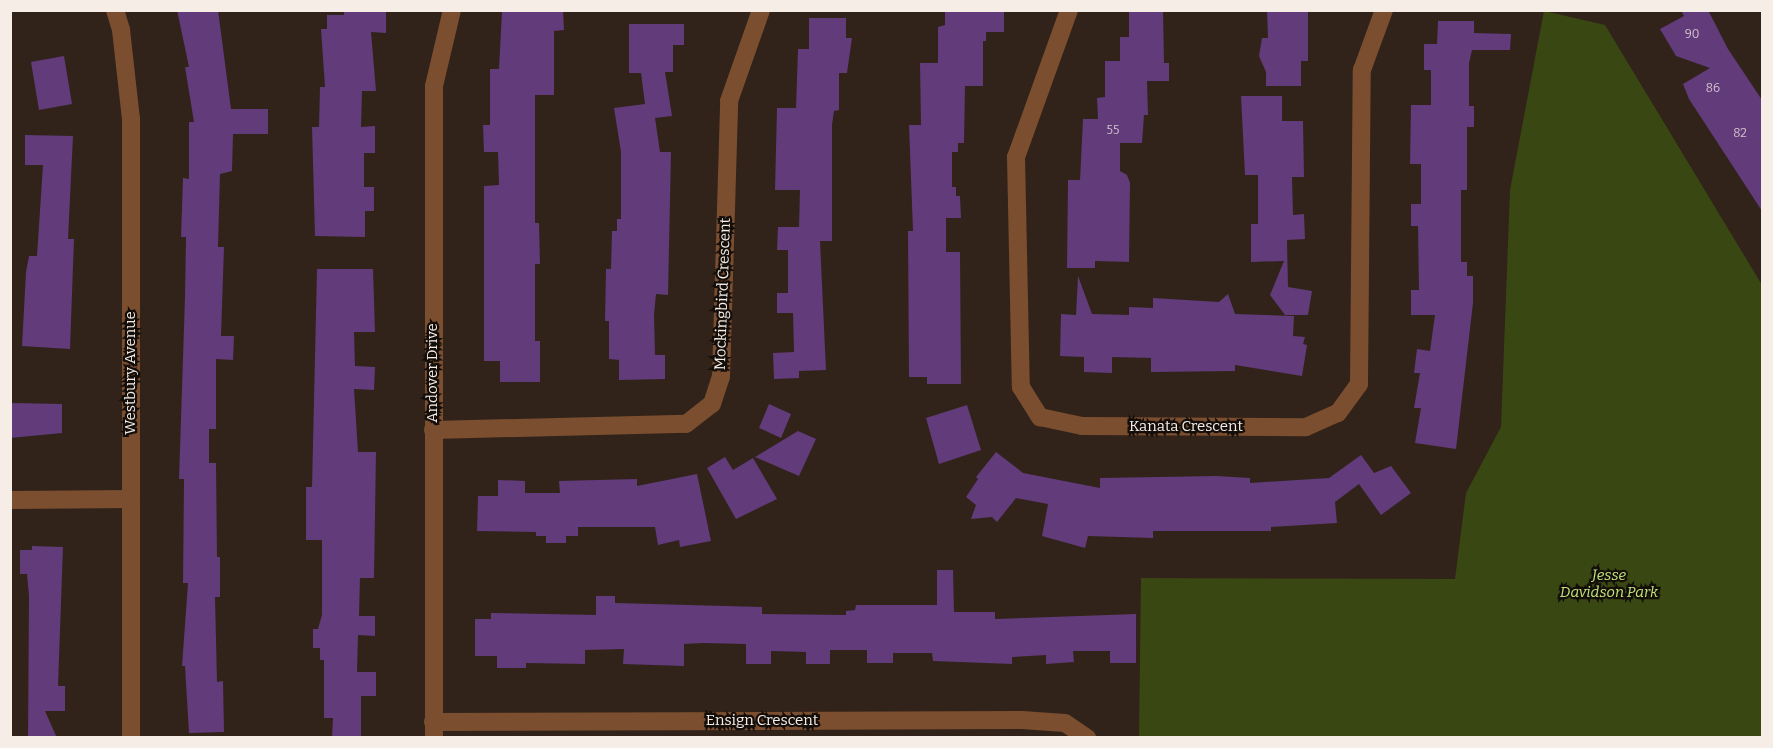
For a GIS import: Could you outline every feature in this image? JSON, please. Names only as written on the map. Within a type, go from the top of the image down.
[{"type":"street","name":"Westbury Avenue","points":[[115,10],[122,30],[131,118],[131,738]]},
{"type":"street","name":"Andover Drive","points":[[434,730],[434,86],[452,10]]},
{"type":"street","name":"Mockingbird Crescent","points":[[433,430],[686,424],[712,404],[721,377],[729,101],[761,10]]},
{"type":"street","name":"Kanata Crescent","points":[[1070,10],[1016,157],[1021,387],[1040,417],[1082,426],[1271,427],[1306,427],[1338,413],[1359,384],[1362,69],[1384,10]]},
{"type":"street","points":[[10,500],[131,499]]},
{"type":"street","name":"Ensign Crescent","points":[[434,730],[1022,720],[1065,723],[1087,738]]},
{"type":"green space","name":"Jesse Davidson Park","points":[[1544,11],[1605,25],[1762,285],[1762,737],[1139,737],[1141,578],[1455,579],[1466,493],[1501,427],[1510,190]]},
{"type":"building","points":[[177,10],[218,10],[231,109],[268,109],[268,134],[233,134],[232,171],[220,174],[218,247],[224,247],[221,336],[234,336],[233,360],[216,359],[216,429],[209,429],[209,463],[216,463],[217,557],[220,557],[220,597],[215,597],[217,682],[223,681],[224,732],[189,733],[185,666],[182,666],[188,583],[183,583],[184,479],[179,479],[186,237],[181,237],[183,178],[189,179],[189,122],[194,122],[185,67],[189,67]]},
{"type":"building","points":[[344,10],[386,10],[386,33],[371,32],[376,91],[362,91],[361,127],[375,126],[375,153],[364,153],[364,187],[374,187],[374,211],[365,211],[365,237],[315,236],[312,127],[319,127],[320,87],[325,87],[321,29],[327,29],[327,15],[344,15]]},
{"type":"building","points":[[563,10],[564,30],[554,31],[554,95],[535,95],[535,223],[539,223],[540,264],[535,264],[535,341],[540,341],[540,382],[500,382],[500,361],[484,361],[484,186],[499,185],[498,152],[484,152],[483,125],[490,125],[490,69],[499,69],[502,11]]},
{"type":"building","points":[[1004,10],[1004,32],[986,32],[986,41],[983,41],[983,86],[965,86],[964,143],[958,143],[958,152],[952,152],[952,187],[956,187],[956,196],[960,196],[961,218],[946,218],[946,252],[960,252],[961,384],[927,384],[927,377],[909,377],[908,231],[913,231],[909,125],[921,125],[920,63],[938,63],[938,27],[945,25],[945,12]]},
{"type":"building","points":[[1129,10],[1163,10],[1164,63],[1169,63],[1169,81],[1147,81],[1148,115],[1144,115],[1142,143],[1120,143],[1120,171],[1127,175],[1130,183],[1129,262],[1095,261],[1095,268],[1067,268],[1068,180],[1080,180],[1083,119],[1098,119],[1097,98],[1105,97],[1105,61],[1120,61],[1120,37],[1129,37]]},
{"type":"building","points":[[1267,10],[1308,10],[1308,61],[1301,61],[1301,86],[1266,86],[1266,72],[1259,56],[1262,38],[1268,38]]},
{"type":"building","points":[[1681,10],[1708,10],[1728,49],[1762,100],[1762,211],[1689,99],[1683,84],[1710,68],[1676,56],[1660,29],[1684,16]]},
{"type":"building","points":[[809,18],[846,18],[846,38],[852,38],[847,73],[839,73],[839,110],[834,111],[832,125],[832,241],[820,241],[826,370],[799,371],[799,378],[774,379],[773,353],[794,352],[793,313],[777,313],[777,293],[788,293],[788,250],[777,250],[778,227],[799,227],[800,190],[775,190],[777,108],[796,108],[798,49],[809,49]]},
{"type":"building","points":[[1438,21],[1474,21],[1474,33],[1511,34],[1510,50],[1472,50],[1469,63],[1469,106],[1474,106],[1474,127],[1467,127],[1467,190],[1461,190],[1461,262],[1467,262],[1467,276],[1473,276],[1473,303],[1456,449],[1415,443],[1421,408],[1414,408],[1420,373],[1414,373],[1417,349],[1430,351],[1435,315],[1411,315],[1411,290],[1419,290],[1418,226],[1411,226],[1411,204],[1421,204],[1421,164],[1410,164],[1411,105],[1431,105],[1431,70],[1424,70],[1424,44],[1437,44]]},
{"type":"building","points":[[629,24],[684,24],[684,45],[673,45],[673,72],[665,72],[672,116],[655,118],[660,152],[671,152],[668,295],[656,294],[654,315],[655,355],[665,355],[665,379],[619,380],[619,360],[609,359],[609,321],[605,321],[606,269],[611,269],[612,231],[617,231],[617,219],[621,219],[621,152],[614,108],[645,104],[641,73],[629,73]]},
{"type":"building","points":[[64,56],[72,104],[39,110],[31,62]]},
{"type":"building","points":[[1241,96],[1282,96],[1282,121],[1303,121],[1304,177],[1292,177],[1293,215],[1304,214],[1305,239],[1287,240],[1288,287],[1312,291],[1308,315],[1285,315],[1270,295],[1284,261],[1251,262],[1251,224],[1258,224],[1258,175],[1245,175]]},
{"type":"building","points":[[25,135],[73,136],[68,239],[74,239],[70,349],[22,346],[26,272],[29,256],[37,256],[43,165],[25,165]]},
{"type":"building","points":[[317,269],[373,269],[375,332],[354,332],[355,366],[375,367],[374,390],[354,389],[358,452],[376,452],[374,578],[360,578],[359,616],[375,616],[375,636],[358,635],[357,672],[376,672],[376,696],[361,696],[361,738],[332,738],[333,718],[324,718],[324,660],[320,660],[320,648],[313,648],[313,629],[318,629],[322,615],[322,540],[306,540],[306,487],[312,487]]},
{"type":"building","points":[[1078,276],[1092,314],[1129,315],[1129,307],[1153,308],[1153,298],[1219,302],[1228,294],[1235,314],[1294,316],[1293,336],[1305,337],[1303,344],[1307,345],[1302,376],[1235,365],[1235,371],[1151,372],[1151,358],[1112,357],[1112,373],[1084,372],[1084,357],[1060,356],[1061,314],[1076,315]]},
{"type":"building","points":[[11,403],[62,404],[62,433],[10,438]]},
{"type":"building","points":[[769,404],[791,414],[781,438],[759,428]]},
{"type":"building","points":[[967,405],[981,450],[939,464],[926,418]]},
{"type":"building","points":[[798,431],[816,439],[799,476],[755,457]]},
{"type":"building","points":[[996,452],[1023,473],[1100,488],[1100,478],[1216,476],[1250,478],[1250,483],[1329,478],[1361,455],[1374,473],[1391,466],[1411,493],[1381,515],[1359,484],[1335,502],[1337,523],[1271,527],[1271,531],[1153,531],[1153,538],[1088,536],[1085,548],[1042,536],[1048,504],[1016,498],[997,522],[992,517],[971,519],[976,505],[966,497],[978,479],[976,477]]},
{"type":"building","points":[[725,457],[733,470],[753,458],[777,499],[736,519],[707,468]]},
{"type":"building","points":[[697,474],[711,541],[680,547],[679,540],[658,545],[655,527],[578,527],[578,536],[566,536],[566,543],[546,543],[546,536],[536,536],[536,532],[477,531],[478,496],[498,496],[498,480],[525,481],[525,493],[560,493],[559,481],[637,479],[637,486]]},
{"type":"building","points":[[32,546],[63,547],[58,686],[65,686],[65,711],[45,711],[57,738],[28,738],[29,596],[27,574],[20,574],[20,550],[32,550]]},
{"type":"building","points":[[937,570],[953,570],[954,612],[995,612],[995,619],[1136,614],[1136,663],[1110,663],[1110,651],[1073,651],[1074,662],[1046,664],[1046,655],[1012,657],[1012,664],[933,661],[932,653],[893,653],[893,663],[867,663],[867,650],[830,650],[830,664],[806,664],[806,652],[771,651],[771,664],[746,664],[746,644],[703,643],[684,644],[684,666],[623,664],[624,649],[585,650],[585,664],[526,663],[526,668],[497,668],[497,656],[475,656],[475,619],[491,619],[491,613],[596,615],[596,596],[615,596],[615,603],[762,607],[762,614],[846,615],[846,611],[855,610],[856,605],[937,605]]}]
